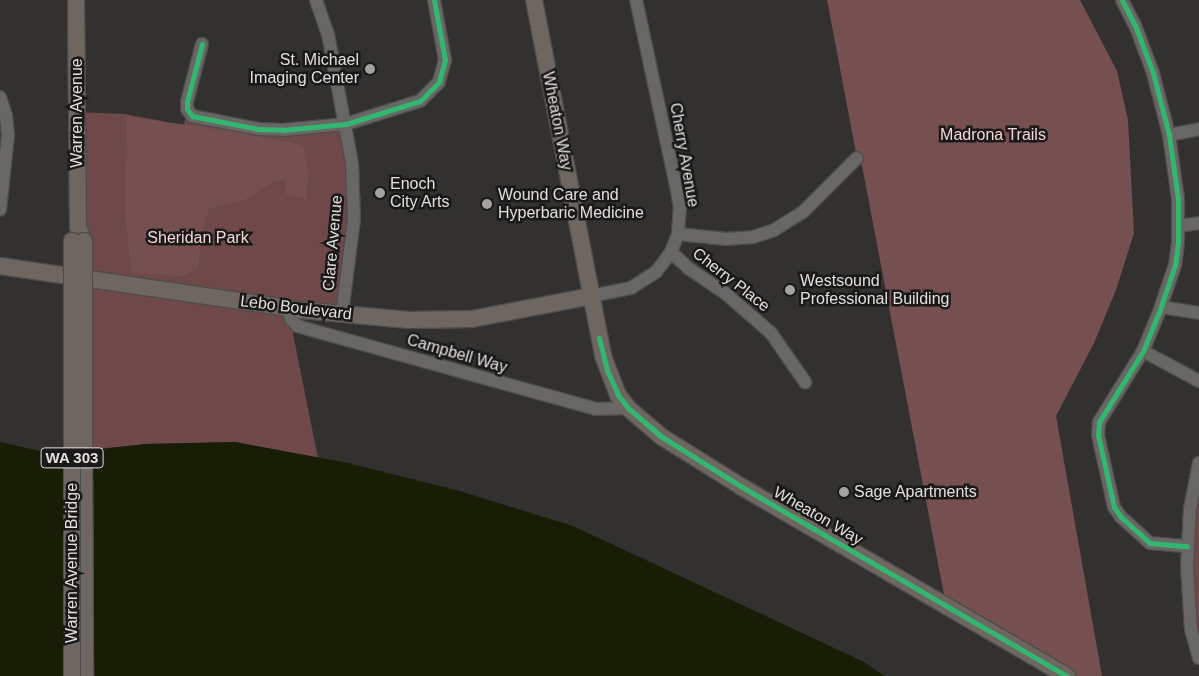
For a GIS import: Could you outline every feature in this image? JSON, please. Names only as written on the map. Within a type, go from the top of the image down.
[{"type":"main road","name":"Wheaton Way","points":[[534,0],[607,370],[618,395],[628,408],[662,437],[742,486],[1067,676]]},
{"type":"main road","name":"Warren Avenue","points":[[76,2],[78,236]]},
{"type":"main road","name":"Warren Avenue Bridge","points":[[72,676],[78,236]]},
{"type":"main road","name":"Warren Avenue Bridge","points":[[78,236],[85,676]]},
{"type":"main road","name":"Lebo Boulevard","points":[[0,266],[288,308],[410,320],[456,320],[591,296]]},
{"type":"street","name":"Clare Avenue","points":[[316,0],[328,34],[352,163],[354,214],[342,314]]},
{"type":"street","points":[[202,44],[187,109],[192,116],[258,129],[309,129],[346,124],[420,101],[439,82],[445,60],[434,0]]},
{"type":"street","name":"Cherry Avenue","points":[[591,296],[631,288],[656,272],[671,252],[678,234],[680,208],[636,0]]},
{"type":"street","points":[[1122,0],[1135,25],[1153,73],[1170,134],[1178,199],[1178,226],[1175,264],[1161,307],[1143,351],[1098,426],[1108,485],[1114,507],[1150,543],[1187,546]]},
{"type":"street","points":[[0,97],[6,116],[8,135],[0,210]]},
{"type":"street","points":[[1170,134],[1199,129]]},
{"type":"street","points":[[678,234],[726,240],[753,237],[774,230],[803,212],[857,158]]},
{"type":"street","points":[[1178,226],[1199,223]]},
{"type":"street","name":"Cherry Place","points":[[671,252],[688,268],[725,293],[772,333],[805,382]]},
{"type":"street","points":[[1161,307],[1199,313]]},
{"type":"street","name":"Campbell Way","points":[[288,308],[291,319],[297,326],[596,409],[628,408]]},
{"type":"street","points":[[1143,351],[1199,381]]},
{"type":"street","points":[[1199,464],[1193,488],[1187,546],[1188,612],[1199,658]]},
{"type":"green space","name":"Madrona Trails","points":[[827,0],[1080,0],[1117,71],[1128,120],[1134,233],[1116,290],[1094,343],[1056,416],[1102,676],[1067,676],[946,605],[862,166],[857,158]]},
{"type":"green space","name":"Sheridan Park","points":[[187,109],[258,129],[346,124],[352,163],[342,314],[288,309],[318,458],[235,442],[145,444],[84,451],[76,112],[124,114],[184,125]]},
{"type":"green space","points":[[127,117],[230,131],[303,145],[309,173],[306,199],[286,194],[286,179],[274,182],[244,200],[209,209],[202,231],[198,268],[183,276],[131,273],[125,210]]},
{"type":"green space","points":[[1199,463],[1199,658],[1189,612]]},
{"type":"shaded area","points":[[0,442],[54,454],[145,444],[235,442],[348,463],[456,490],[573,526],[864,662],[885,676],[0,676]]},
{"type":"cycle path","points":[[202,44],[187,102],[187,109],[192,116],[258,129],[283,130],[346,124],[420,101],[439,82],[445,60],[434,0]]},
{"type":"cycle path","points":[[1122,0],[1135,25],[1153,73],[1169,135],[1178,199],[1178,242],[1175,265],[1143,351],[1099,422],[1098,435],[1114,507],[1121,517],[1150,543],[1187,546]]},
{"type":"cycle path","points":[[599,338],[607,370],[618,395],[628,408],[662,437],[742,487],[1067,676]]},
{"type":"place","name":"St. Michael Imaging Center","points":[[370,69]]},
{"type":"place","name":"Enoch City Arts","points":[[380,193]]},
{"type":"place","name":"Wound Care and Hyperbaric Medicine","points":[[487,204]]},
{"type":"place","name":"Westsound Professional Building","points":[[790,290]]},
{"type":"place","name":"Sage Apartments","points":[[844,492]]}]
